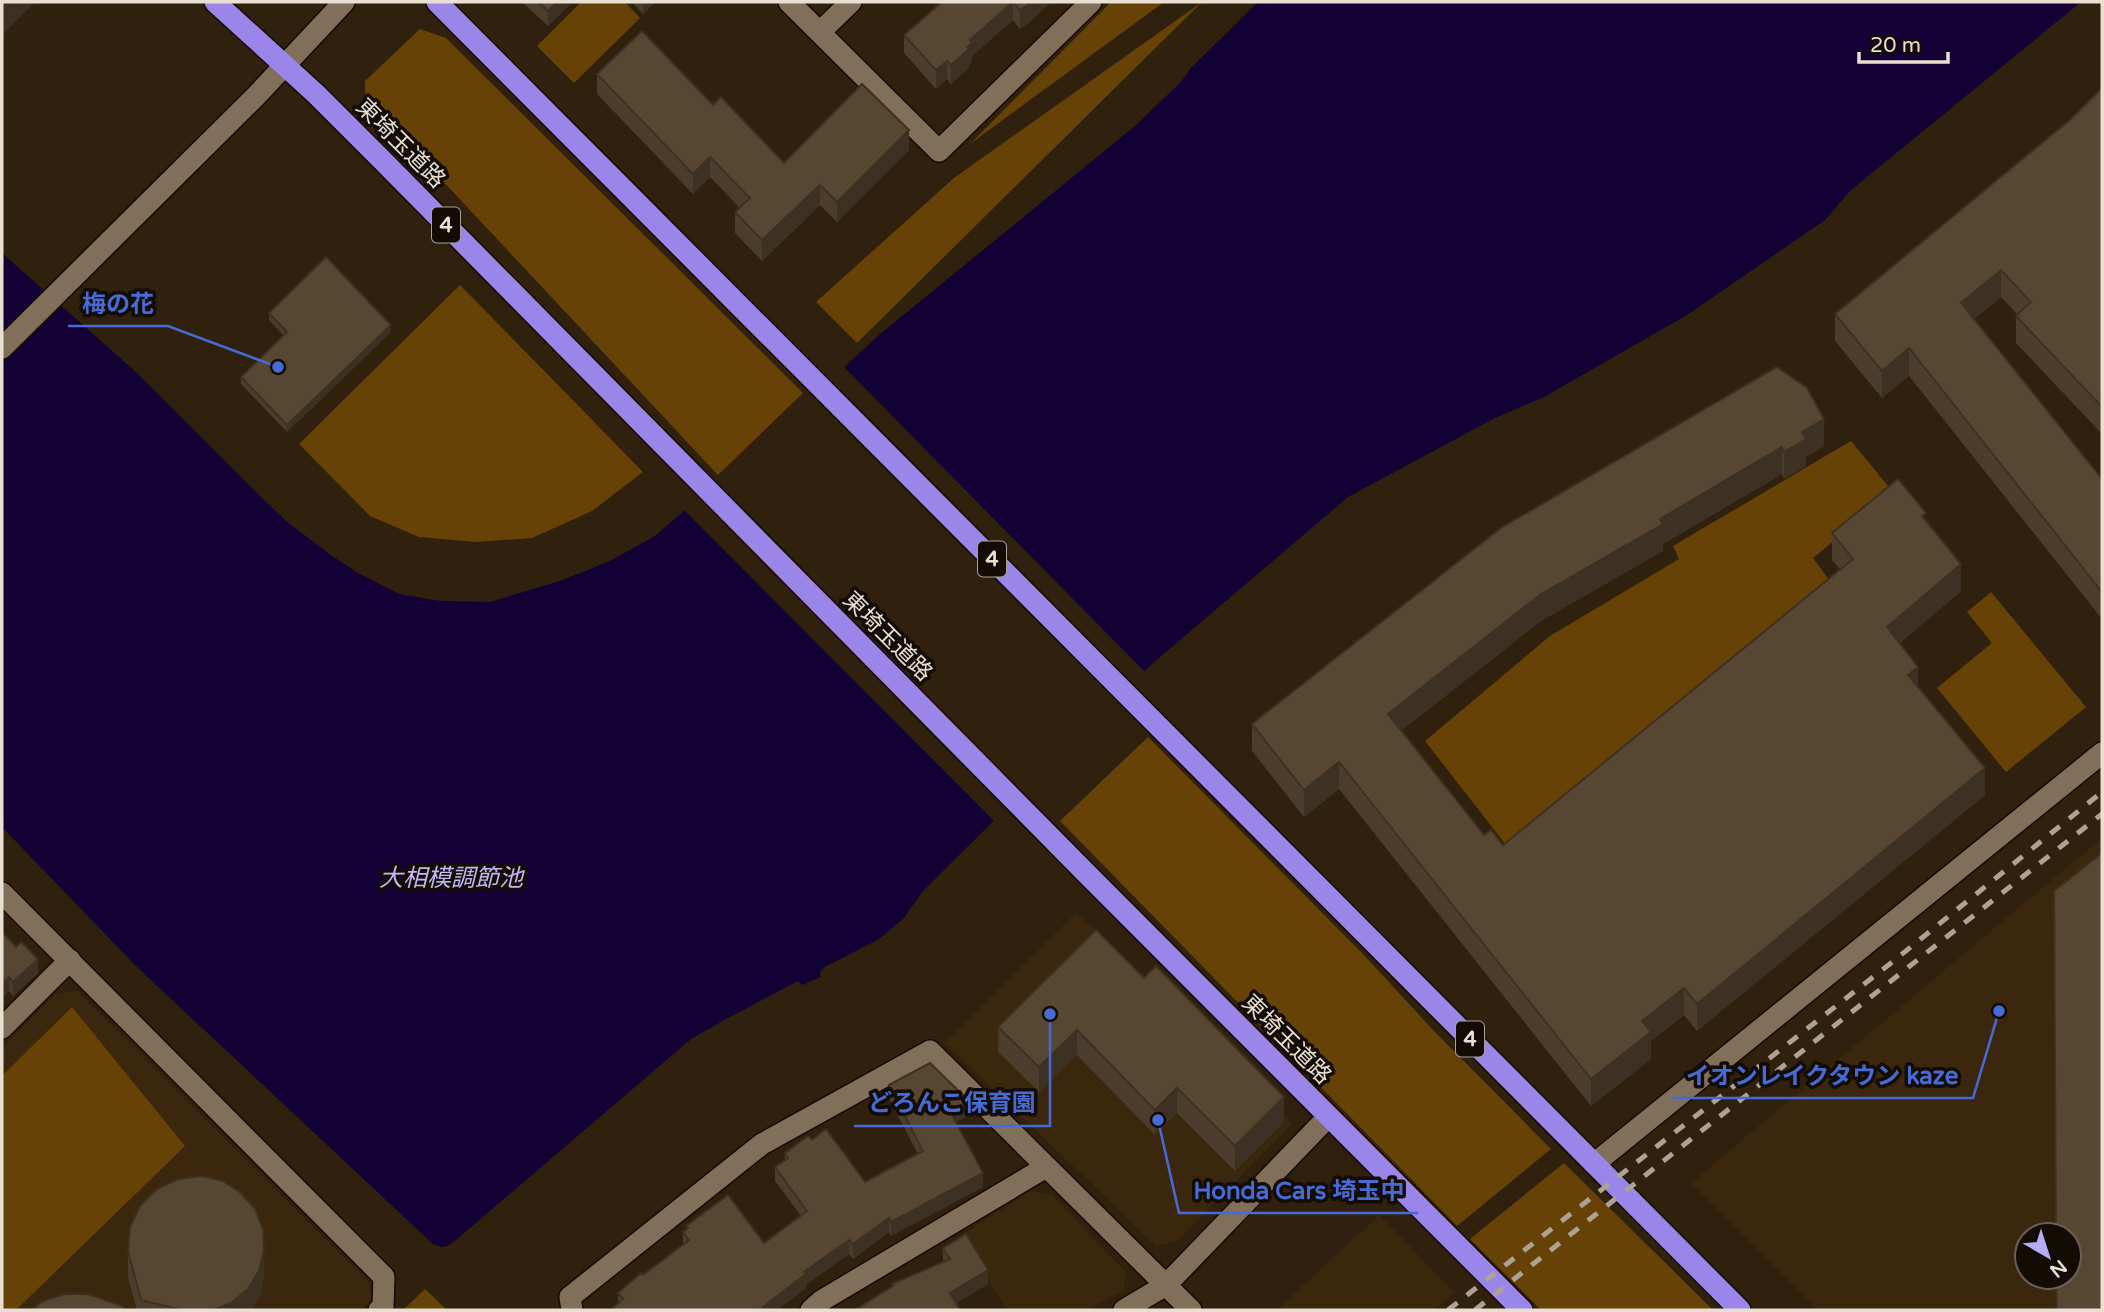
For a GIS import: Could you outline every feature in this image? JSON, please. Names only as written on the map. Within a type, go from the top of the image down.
[{"type":"highway","name":"東埼玉道路","points":[[215,2],[386,164],[1522,1310]]},
{"type":"highway","name":"4","points":[[437,2],[1740,1310]]},
{"type":"street","points":[[2,348],[256,96],[283,64],[344,2]]},
{"type":"street","points":[[789,2],[939,151],[1091,2]]},
{"type":"street","points":[[820,32],[851,2]]},
{"type":"street","points":[[1594,1164],[2102,753]]},
{"type":"street","points":[[2,893],[384,1277],[383,1307],[379,1310]]},
{"type":"street","points":[[2,1028],[70,960]]},
{"type":"street","points":[[572,1310],[569,1297],[762,1144],[930,1051],[1191,1310]]},
{"type":"street","points":[[1124,1310],[1166,1285],[1328,1117]]},
{"type":"street","points":[[811,1310],[821,1301],[1046,1167]]},
{"type":"shaded area","points":[[581,2],[625,2],[640,18],[574,83],[537,46]]},
{"type":"shaded area","points":[[1111,2],[1164,2],[970,144]]},
{"type":"shaded area","points":[[1202,2],[857,343],[816,302],[954,178]]},
{"type":"shaded area","points":[[420,29],[446,38],[803,393],[718,475],[365,98],[365,81]]},
{"type":"shaded area","points":[[460,285],[643,472],[592,511],[532,538],[477,542],[419,537],[370,516],[299,444]]},
{"type":"shaded area","points":[[1851,441],[1893,492],[1813,558],[1836,589],[1506,845],[1425,741],[1550,636],[1679,559],[1673,546]]},
{"type":"shaded area","points":[[1991,592],[2086,707],[2006,772],[1937,688],[1992,643],[1967,612]]},
{"type":"shaded area","points":[[1148,737],[1551,1149],[1457,1226],[1060,821]]},
{"type":"shaded area","points":[[2102,838],[2102,1310],[1818,1310],[1691,1183]]},
{"type":"shaded area","points":[[1076,913],[1155,986],[1292,1124],[1176,1242],[1156,1246],[945,1043]]},
{"type":"shaded area","points":[[77,991],[369,1283],[371,1301],[361,1310],[2,1310],[2,1048],[57,993]]},
{"type":"shaded area","points":[[72,1007],[185,1146],[16,1310],[2,1310],[2,1076]]},
{"type":"shaded area","points":[[1564,1163],[1713,1310],[1541,1310],[1470,1239]]},
{"type":"shaded area","points":[[1031,1191],[1052,1195],[1126,1272],[1123,1291],[1087,1310],[1006,1310],[962,1235]]},
{"type":"shaded area","points":[[1379,1215],[1455,1293],[1433,1310],[1277,1310]]},
{"type":"shaded area","points":[[425,1289],[447,1310],[403,1310]]},
{"type":"water","name":"大相模調節池","points":[[1258,2],[2081,2],[1851,190],[1825,220],[1687,315],[1544,397],[1495,418],[1348,497],[1153,663],[923,891],[903,919],[879,939],[825,967],[820,972],[821,977],[802,985],[798,981],[691,1039],[450,1245],[442,1247],[433,1244],[137,967],[2,827],[2,253],[138,374],[286,521],[332,556],[399,594],[441,601],[490,602],[560,581],[610,561],[655,536],[749,455],[879,335],[1135,126]]},
{"type":"pier","points":[[842,365],[1147,674],[996,823],[683,509]]},
{"type":"building","points":[[538,2],[557,2],[548,11]]},
{"type":"building","points":[[942,2],[1013,2],[970,40],[972,43],[967,47],[969,49],[951,65],[947,61],[936,70],[904,35]]},
{"type":"building","points":[[1013,2],[1032,2],[1020,10]]},
{"type":"building","points":[[642,31],[713,105],[721,97],[784,163],[862,84],[909,130],[837,202],[820,185],[762,240],[735,212],[750,198],[710,157],[693,174],[597,74]]},
{"type":"building","points":[[2102,88],[2102,407],[2016,316],[2031,302],[2001,270],[1961,303],[2102,479],[2102,592],[1909,348],[1882,371],[1835,314],[2071,119]]},
{"type":"building","points":[[326,257],[391,325],[287,425],[241,377],[287,332],[269,313]]},
{"type":"building","points":[[1777,367],[1807,388],[1824,419],[1802,432],[1806,439],[1784,452],[1782,447],[1660,519],[1663,524],[1541,594],[1388,714],[1484,835],[1491,830],[1503,845],[1853,559],[1832,533],[1898,479],[1926,513],[1922,516],[1961,564],[1887,627],[1918,667],[1908,675],[1985,768],[1697,1004],[1684,988],[1642,1021],[1651,1032],[1591,1079],[1339,762],[1304,790],[1252,724],[1501,528]]},
{"type":"building","points":[[2102,853],[2102,1310],[2057,1310],[2056,1291],[2083,1291],[2083,1221],[2056,1221],[2054,891]]},
{"type":"building","points":[[1096,930],[1144,978],[1156,966],[1284,1097],[1235,1146],[1177,1088],[1155,1110],[1077,1030],[1039,1067],[998,1027]]},
{"type":"building","points":[[2,932],[16,947],[21,942],[38,959],[13,982],[9,977],[2,983]]},
{"type":"building","points":[[930,1063],[969,1101],[950,1111],[983,1173],[891,1222],[889,1218],[853,1244],[849,1240],[804,1272],[806,1274],[759,1310],[613,1308],[623,1299],[618,1293],[641,1273],[643,1275],[689,1240],[683,1232],[688,1228],[686,1226],[728,1195],[764,1243],[807,1211],[775,1167],[788,1158],[785,1153],[808,1136],[812,1140],[826,1129],[865,1182],[923,1151],[889,1085]]},
{"type":"building","points":[[202,1176],[223,1181],[241,1193],[255,1209],[263,1229],[264,1250],[259,1271],[248,1289],[231,1303],[213,1310],[182,1310],[141,1300],[128,1251],[130,1227],[140,1206],[157,1189],[178,1179]]},
{"type":"building","points":[[966,1234],[988,1270],[950,1293],[960,1310],[855,1310],[893,1286],[892,1284],[950,1259],[943,1248]]},
{"type":"building","points":[[64,1294],[88,1294],[122,1306],[125,1310],[32,1310],[41,1302]]},
{"type":"railway","points":[[1448,1310],[1891,963],[2102,792]]},
{"type":"railway","points":[[1475,1310],[2102,814]]},
{"type":"place","name":"梅の花","points":[[278,367]]},
{"type":"place","name":"イオンレイクタウン kaze","points":[[1999,1011]]},
{"type":"place","name":"どろんこ保育園","points":[[1050,1014]]},
{"type":"place","name":"Honda Cars 埼玉中","points":[[1158,1120]]}]
